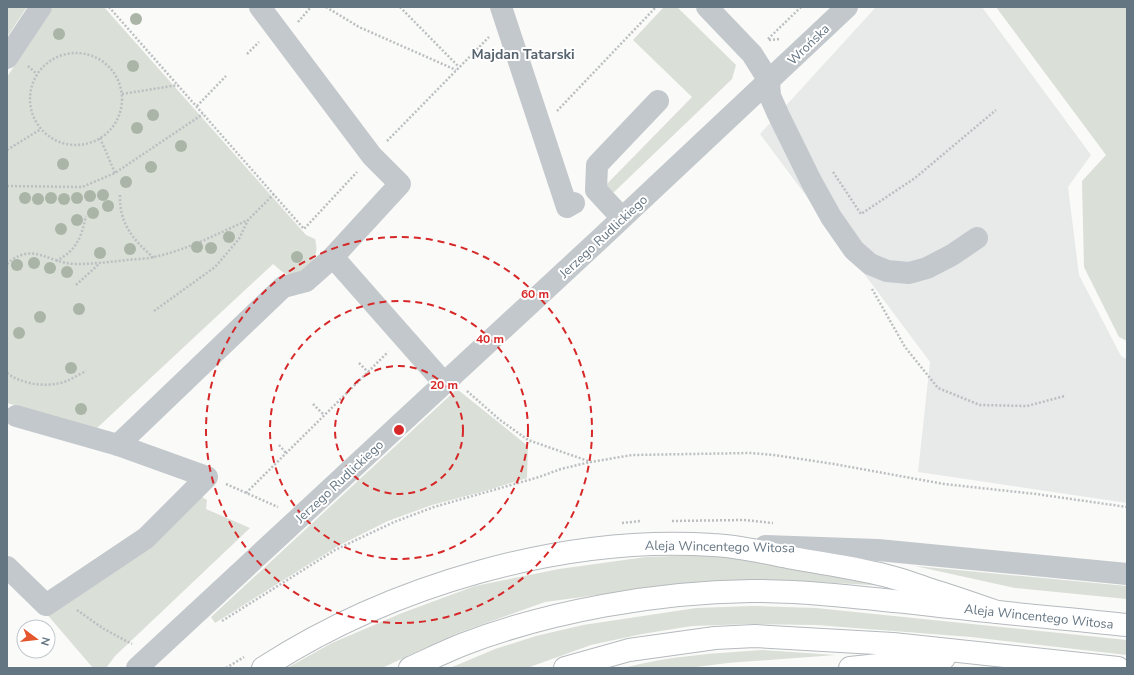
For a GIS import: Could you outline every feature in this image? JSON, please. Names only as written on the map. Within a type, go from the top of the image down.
[{"type":"main road","name":"Aleja Wincentego Witosa","points":[[263,668],[325,632],[410,595],[455,579],[506,565],[561,554],[616,546],[669,543],[715,545]]},
{"type":"main road","points":[[715,545],[763,552],[891,577],[997,612]]},
{"type":"main road","name":"Aleja Wincentego Witosa","points":[[410,668],[463,644],[522,624],[582,611],[666,597],[750,591],[790,592],[1127,625]]},
{"type":"main road","points":[[565,668],[629,650],[715,638],[755,636],[893,644],[1118,668]]},
{"type":"main road","points":[[850,668],[980,654]]},
{"type":"street","points":[[7,58],[41,7]]},
{"type":"street","points":[[118,445],[283,287],[306,281],[333,257],[400,184],[372,156],[260,7]]},
{"type":"street","points":[[707,7],[752,54],[769,81],[770,96],[827,211],[854,250],[870,264],[887,271],[909,273],[927,268],[952,255],[977,238]]},
{"type":"street","name":"Wrońska","points":[[769,81],[847,7]]},
{"type":"street","points":[[503,13],[567,207],[574,203]]},
{"type":"street","name":"Jerzego Rudlickiego","points":[[137,668],[769,81]]},
{"type":"street","points":[[622,218],[596,190],[597,165],[658,101]]},
{"type":"street","points":[[333,257],[447,381]]},
{"type":"street","points":[[7,567],[46,605],[146,538],[207,477],[118,445],[10,418]]},
{"type":"street","name":"Aleja Wincentego Witosa","points":[[715,545],[878,550],[1127,574]]},
{"type":"path","points":[[109,7],[304,229],[372,156],[459,67],[503,13]]},
{"type":"path","points":[[326,7],[359,27],[456,70]]},
{"type":"path","points":[[400,7],[459,67]]},
{"type":"path","points":[[556,112],[656,7]]},
{"type":"path","points":[[787,38],[766,41],[801,7]]},
{"type":"path","points":[[75,52],[96,57],[106,64],[119,82],[122,94],[118,118],[107,133],[90,142],[79,144],[68,144],[57,140],[41,129],[32,111],[30,95],[32,84],[44,65],[54,58],[75,52]]},
{"type":"path","points":[[197,106],[226,76]]},
{"type":"path","points":[[122,94],[178,85]]},
{"type":"path","points":[[832,170],[862,214],[914,178],[996,110]]},
{"type":"path","points":[[7,186],[82,186],[115,173],[203,114]]},
{"type":"path","points":[[7,150],[41,129]]},
{"type":"path","points":[[100,138],[115,173]]},
{"type":"path","points":[[120,194],[122,215],[130,235],[154,258]]},
{"type":"path","points":[[154,311],[215,267],[239,239],[248,220],[274,194]]},
{"type":"path","points":[[56,261],[71,252],[77,244],[81,237],[86,216]]},
{"type":"path","points":[[7,264],[14,257],[28,253],[44,256],[56,261],[75,264],[154,258],[192,245],[248,220]]},
{"type":"path","points":[[76,285],[100,263]]},
{"type":"path","points":[[870,286],[905,347],[938,388],[980,405],[1027,406],[1065,396]]},
{"type":"path","points":[[246,493],[392,348]]},
{"type":"path","points":[[359,363],[368,372]]},
{"type":"path","points":[[7,373],[16,379],[26,382],[51,384],[66,381],[86,371]]},
{"type":"path","points":[[447,381],[461,386],[500,420],[528,440],[591,462]]},
{"type":"path","points":[[313,404],[324,415]]},
{"type":"path","points":[[279,445],[286,453]]},
{"type":"path","points":[[197,612],[211,628],[335,550],[394,522],[434,507],[539,477],[561,469],[632,455],[742,453],[774,455],[834,464],[944,484],[1036,494],[1127,508]]},
{"type":"path","points":[[207,477],[279,507]]},
{"type":"path","points":[[57,597],[104,629],[132,644]]},
{"type":"shaded area","points":[[7,7],[27,7],[7,37]]},
{"type":"shaded area","points":[[53,7],[104,7],[306,235],[315,239],[316,246],[316,252],[311,265],[301,275],[289,275],[273,264],[97,428],[7,403],[7,77]]},
{"type":"shaded area","points":[[664,7],[677,7],[736,65],[732,79],[613,193],[605,186],[692,97],[633,40]]},
{"type":"shaded area","points":[[876,7],[982,7],[1091,155],[1068,187],[1079,275],[1121,356],[1127,359],[1127,503],[918,472],[930,362],[760,134]]},
{"type":"shaded area","points":[[996,7],[1127,7],[1127,341],[1119,337],[1084,267],[1082,181],[1106,155]]},
{"type":"shaded area","points":[[457,389],[528,446],[527,478],[432,505],[388,521],[338,546],[215,623],[211,617]]},
{"type":"shaded area","points":[[202,497],[207,500],[206,509],[250,528],[115,656],[106,668],[93,668],[56,625],[56,619],[51,619],[45,612]]},
{"type":"shaded area","points":[[729,554],[889,586],[816,582],[731,581],[672,585],[545,602],[458,633],[382,668],[287,668],[332,643],[402,613],[475,586],[559,569],[646,557]]},
{"type":"shaded area","points":[[915,566],[1127,586],[1127,599],[1015,588]]},
{"type":"shaded area","points":[[753,606],[816,608],[1127,640],[1127,655],[971,637],[816,625],[750,624],[692,626],[642,634],[591,645],[527,668],[450,668],[495,649],[536,636],[583,625],[696,608]]},
{"type":"shaded area","points":[[762,650],[836,655],[728,663],[688,668],[623,668],[675,658]]},
{"type":"district","name":"Majdan Tatarski","points":[[523,54]]}]
